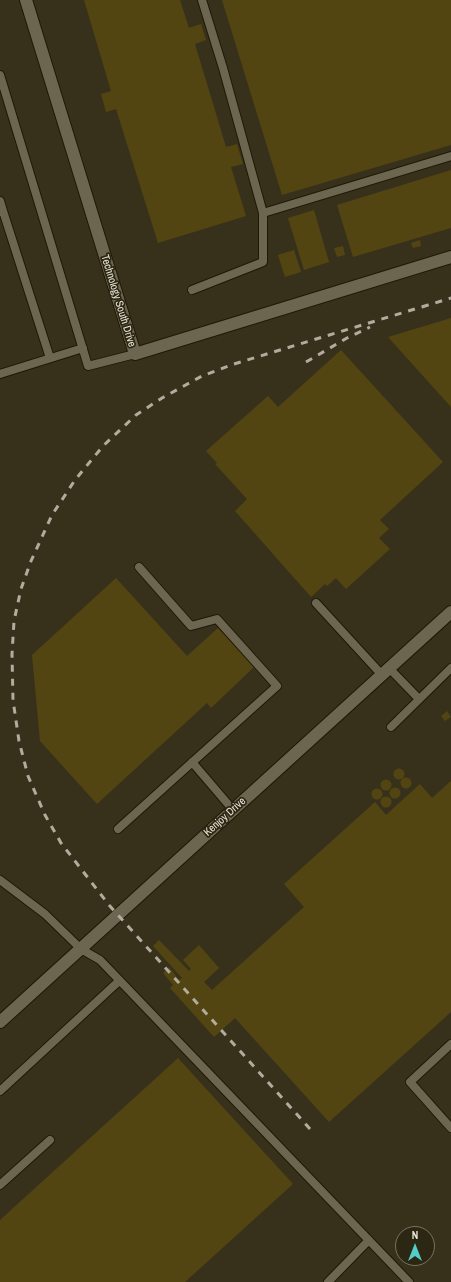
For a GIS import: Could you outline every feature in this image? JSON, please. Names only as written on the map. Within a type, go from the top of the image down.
[{"type":"street","name":"Technology South Drive","points":[[26,0],[135,354],[451,257]]},
{"type":"street","name":"Kenjoy Drive","points":[[0,1022],[451,612]]},
{"type":"lane","points":[[192,290],[263,262],[263,213],[223,68],[202,0]]},
{"type":"lane","points":[[0,75],[88,366],[135,354]]},
{"type":"lane","points":[[263,213],[451,156]]},
{"type":"lane","points":[[0,201],[2,212],[50,358]]},
{"type":"lane","points":[[0,374],[82,348]]},
{"type":"lane","points":[[118,829],[277,686],[217,619],[191,626],[139,567]]},
{"type":"lane","points":[[316,603],[385,671],[419,699]]},
{"type":"lane","points":[[391,727],[451,668]]},
{"type":"lane","points":[[192,762],[233,810]]},
{"type":"lane","points":[[0,880],[45,914],[81,948],[100,960],[409,1282]]},
{"type":"lane","points":[[0,1091],[119,981]]},
{"type":"lane","points":[[451,1044],[410,1082],[451,1128]]},
{"type":"lane","points":[[0,1185],[50,1140]]},
{"type":"lane","points":[[328,1282],[369,1240]]},
{"type":"building","points":[[84,0],[180,0],[189,28],[201,24],[206,40],[195,44],[226,147],[237,144],[243,164],[231,167],[246,216],[158,243],[116,109],[106,112],[101,94],[111,91]]},
{"type":"building","points":[[222,0],[451,0],[451,145],[282,195]]},
{"type":"building","points":[[451,170],[451,228],[353,257],[337,205]]},
{"type":"building","points":[[314,210],[329,262],[304,270],[288,218]]},
{"type":"building","points":[[420,240],[421,246],[413,248],[411,243]]},
{"type":"building","points":[[343,246],[345,255],[337,257],[334,248]]},
{"type":"building","points":[[294,250],[301,272],[285,277],[278,255]]},
{"type":"building","points":[[451,318],[451,407],[388,337]]},
{"type":"building","points":[[341,350],[443,462],[380,520],[389,529],[379,538],[390,549],[346,589],[336,578],[327,586],[325,584],[311,597],[235,511],[247,499],[215,464],[217,463],[206,451],[268,396],[278,407]]},
{"type":"building","points":[[116,578],[187,656],[218,628],[254,667],[211,708],[207,703],[97,804],[40,741],[32,655]]},
{"type":"building","points":[[447,711],[451,717],[445,721],[441,716]]},
{"type":"building","points":[[399,768],[403,770],[405,774],[403,778],[399,780],[395,778],[393,774],[395,770]]},
{"type":"building","points":[[406,777],[410,779],[412,783],[410,787],[406,789],[402,787],[400,783],[402,779]]},
{"type":"building","points":[[386,779],[390,781],[392,785],[390,789],[386,791],[382,789],[380,785],[382,781]]},
{"type":"building","points":[[451,781],[451,1012],[329,1122],[235,1018],[214,1037],[170,988],[173,985],[163,973],[169,967],[179,980],[182,978],[153,946],[159,940],[189,971],[191,969],[183,960],[199,945],[219,968],[204,982],[212,990],[304,907],[284,884],[375,802],[386,815],[420,784],[432,798]]},
{"type":"building","points":[[395,787],[399,789],[401,793],[399,797],[395,799],[391,797],[389,793],[391,789]]},
{"type":"building","points":[[377,788],[381,790],[383,794],[381,798],[377,800],[373,798],[371,794],[373,790]]},
{"type":"building","points":[[386,796],[390,798],[392,802],[390,806],[386,808],[382,806],[380,802],[382,798]]},
{"type":"building","points":[[178,1058],[293,1184],[185,1282],[0,1282],[0,1220]]},
{"type":"railway","points":[[422,307],[451,298]]},
{"type":"railway","points":[[310,1129],[109,905],[61,843],[45,815],[28,776],[19,741],[13,700],[12,654],[14,621],[21,589],[31,561],[52,515],[75,480],[103,446],[136,415],[162,398],[202,376],[234,364],[428,305]]},
{"type":"railway","points":[[306,362],[347,338],[370,327]]}]
